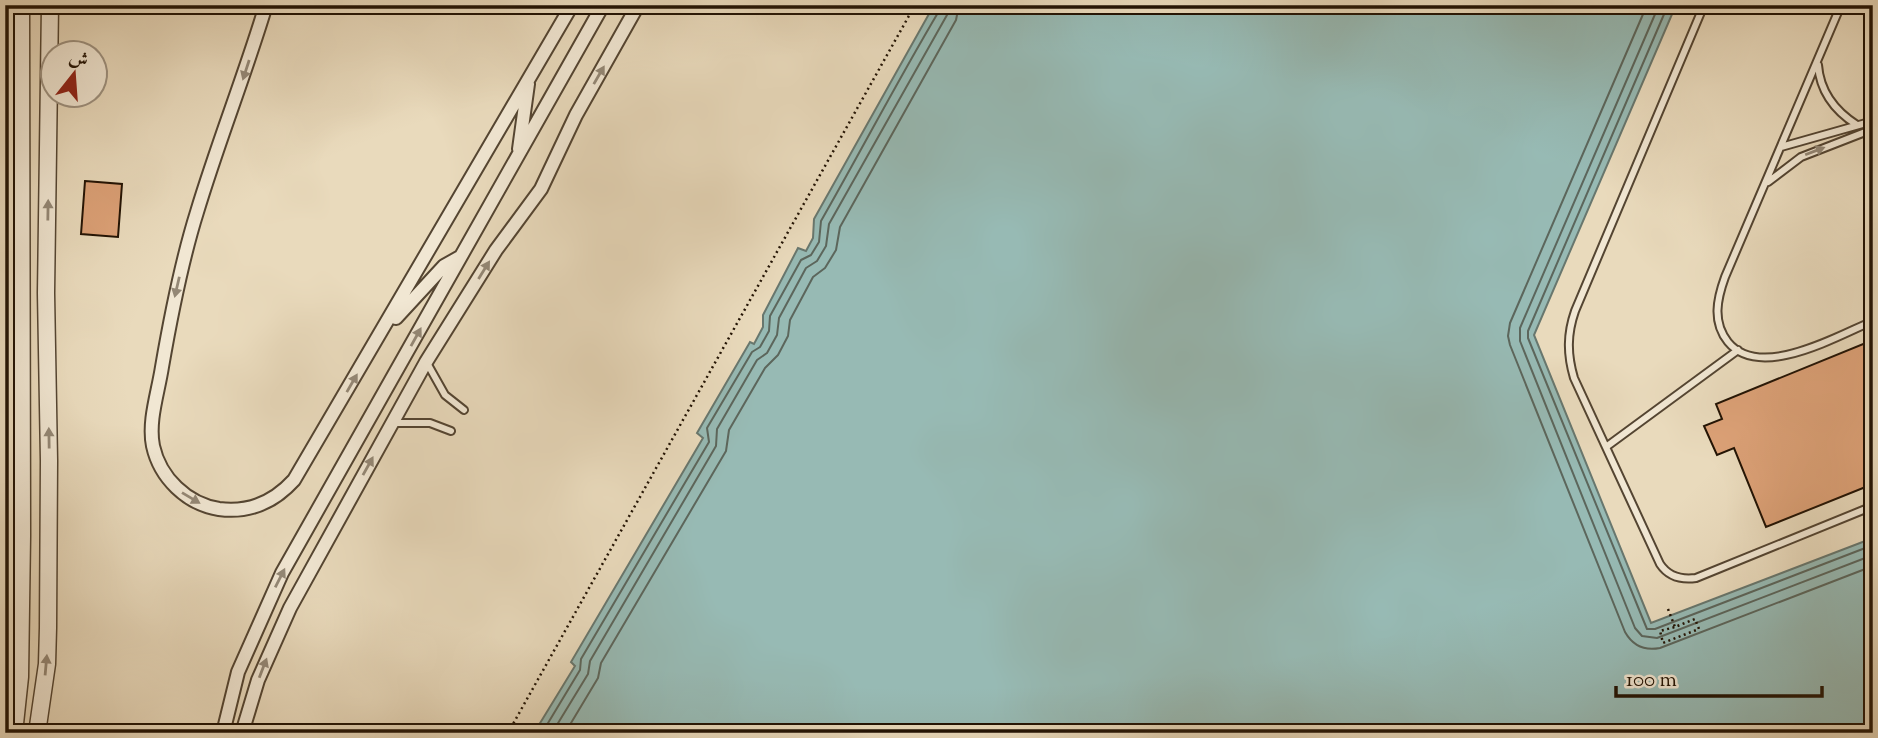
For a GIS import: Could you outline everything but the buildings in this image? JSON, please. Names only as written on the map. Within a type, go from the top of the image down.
[{"type":"street","points":[[14,733],[13,651],[22,468],[21,5]]},
{"type":"street","points":[[37,733],[47,664],[48,628],[50,5]]},
{"type":"street","points":[[266,5],[201,198],[176,289],[153,420],[153,446],[170,481],[189,498],[213,508],[239,510],[264,503],[286,489],[302,469],[572,5]]},
{"type":"street","points":[[223,733],[238,672],[282,573],[603,5]]},
{"type":"street","points":[[242,733],[258,680],[278,631],[426,362],[500,244],[541,189],[576,116],[638,5]]},
{"type":"street","points":[[517,157],[530,76]]},
{"type":"street","points":[[383,330],[432,276],[460,257]]},
{"type":"street","points":[[20,293],[47,293]]},
{"type":"lane","points":[[1704,5],[1571,324],[1570,365],[1574,378],[1660,564],[1670,574],[1683,579],[1702,576],[1873,506]]},
{"type":"lane","points":[[1841,5],[1725,277],[1716,306],[1722,335],[1732,347],[1763,359],[1779,358],[1873,321]]},
{"type":"lane","points":[[1817,61],[1821,83],[1826,93],[1839,112],[1857,125]]},
{"type":"lane","points":[[1781,146],[1873,121]]},
{"type":"lane","points":[[1764,186],[1781,170],[1801,157],[1873,129]]},
{"type":"lane","points":[[1606,447],[1738,350]]},
{"type":"lane","points":[[426,362],[445,395],[464,410]]},
{"type":"lane","points":[[392,423],[430,423],[452,431]]},
{"type":"path","points":[[508,733],[915,5]]},
{"type":"path","points":[[1668,609],[1675,627]]},
{"type":"path","points":[[1695,619],[1699,629],[1663,643],[1660,631],[1675,627],[1695,619]]},
{"type":"water","points":[[934,5],[1676,5],[1534,335],[1651,623],[1873,538],[1873,733],[534,733],[575,666],[571,662],[703,438],[697,433],[750,342],[754,344],[763,327],[763,315],[798,248],[806,251],[813,238],[814,219]]}]
